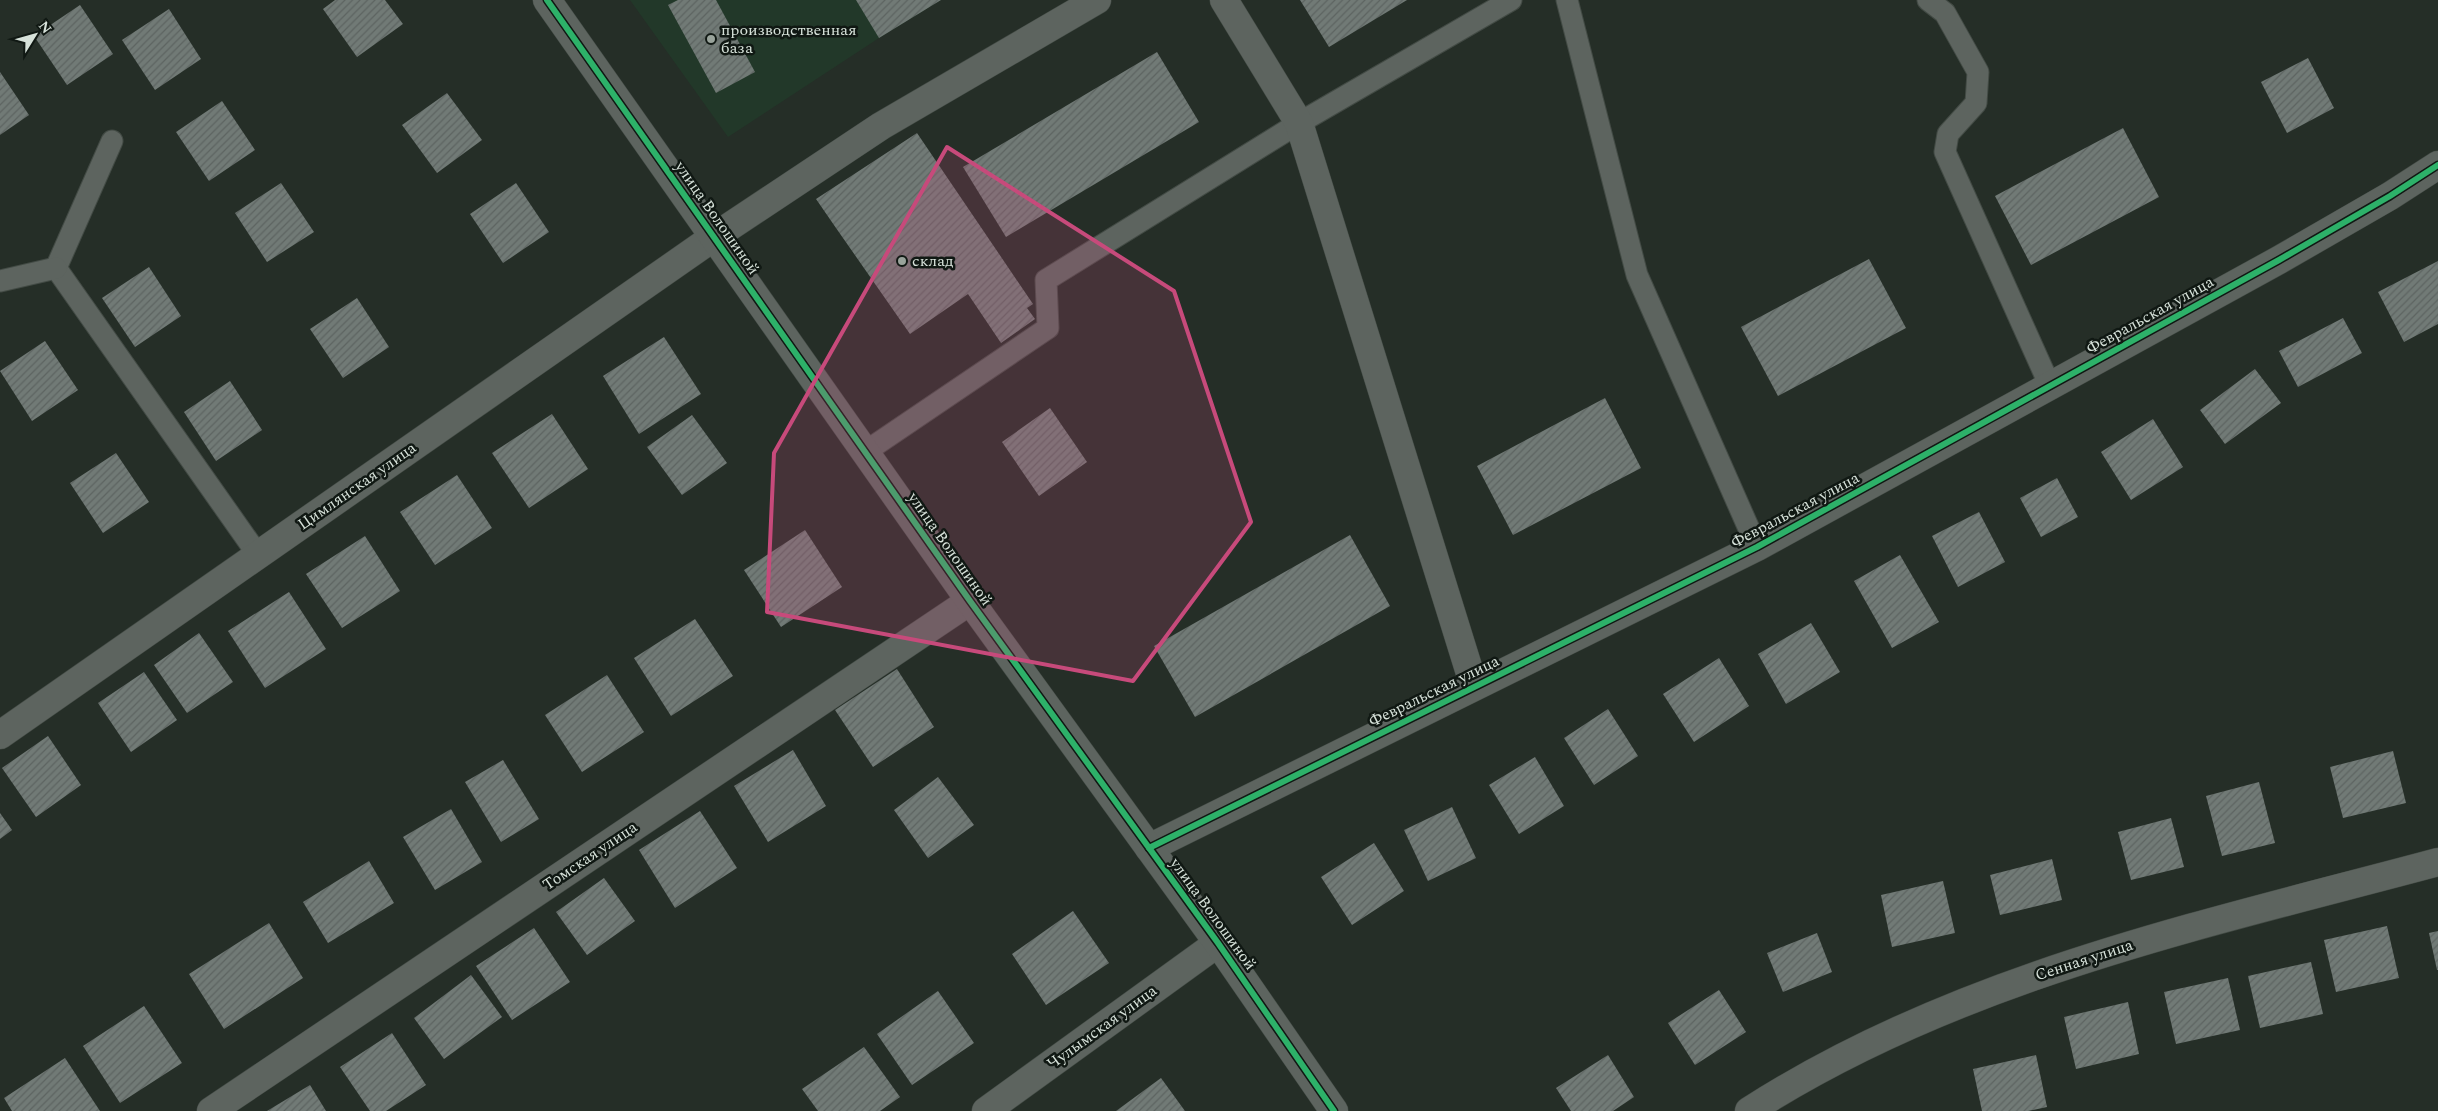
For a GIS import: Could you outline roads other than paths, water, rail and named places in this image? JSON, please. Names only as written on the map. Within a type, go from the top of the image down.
[{"type":"street","name":"улица Волошиной","points":[[547,0],[970,601],[1218,944],[1334,1111]]},
{"type":"street","name":"Цимлянская улица","points":[[0,735],[714,237],[882,126],[1097,0]]},
{"type":"street","points":[[1224,0],[1299,124],[1474,686]]},
{"type":"street","name":"Февральская улица","points":[[1149,848],[1757,547],[2279,260],[2390,196],[2438,164]]},
{"type":"street","name":"Томская улица","points":[[211,1111],[970,601]]},
{"type":"street","name":"Сенная улица","points":[[1749,1111],[1862,1046],[1931,1014],[1993,991],[2130,945],[2438,862]]},
{"type":"street","name":"Чулымская улица","points":[[986,1111],[1218,944]]},
{"type":"lane","points":[[865,452],[1048,328],[1046,280],[1299,124],[1512,0]]},
{"type":"lane","points":[[1567,0],[1637,275],[1757,547]]},
{"type":"lane","points":[[1928,0],[1945,13],[1978,72],[1976,103],[1948,134],[1945,152],[2050,386]]},
{"type":"lane","points":[[56,268],[112,141]]},
{"type":"lane","points":[[0,281],[56,268]]},
{"type":"lane","points":[[56,268],[258,555]]},
{"type":"place","name":"производственная база","points":[[711,39]]},
{"type":"place","name":"склад","points":[[902,261]]}]
